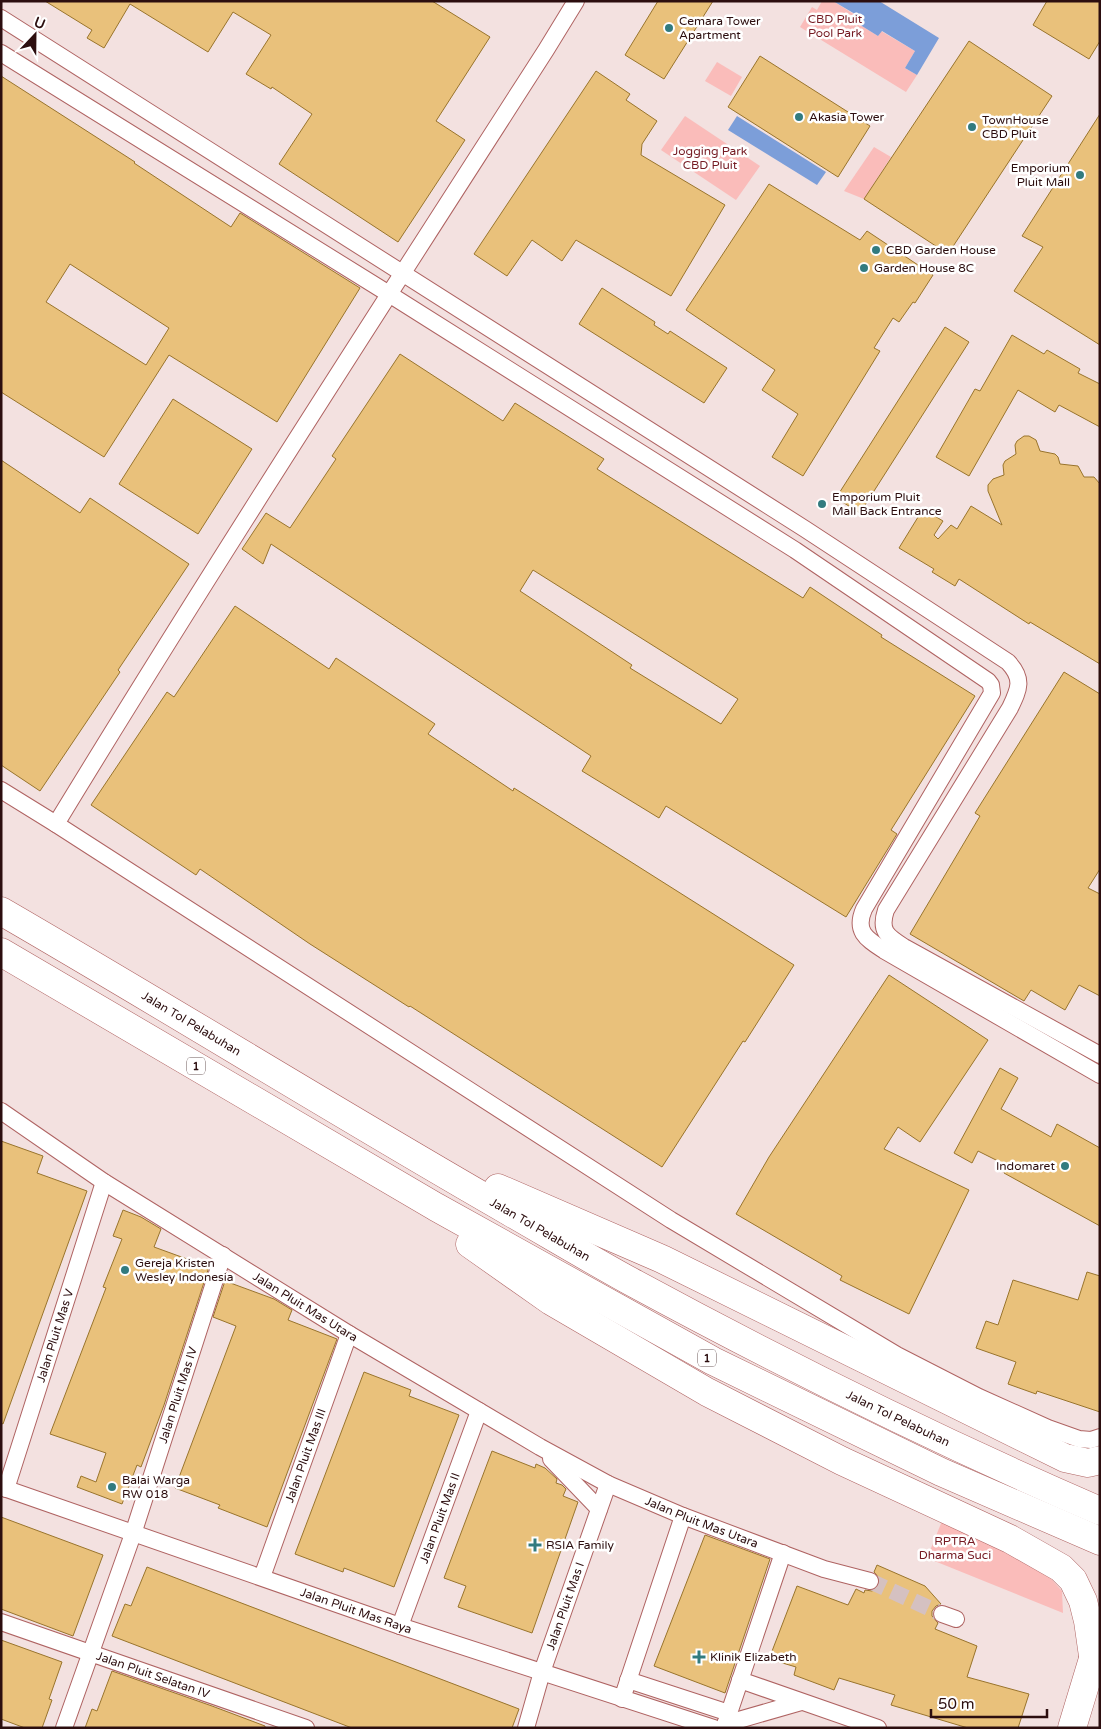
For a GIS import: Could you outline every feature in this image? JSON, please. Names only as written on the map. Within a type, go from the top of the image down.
[{"type":"highway","points":[[1,892],[126,983]]},
{"type":"highway","name":"Jalan Tol Pelabuhan","points":[[1,911],[126,983],[377,1136],[629,1281],[822,1381],[1046,1488],[1100,1511]]},
{"type":"highway","points":[[1,952],[61,987]]},
{"type":"highway","points":[[1,961],[61,987]]},
{"type":"highway","name":"1","points":[[61,987],[547,1270],[713,1361],[940,1472],[1100,1541]]},
{"type":"highway","points":[[377,1136],[662,1259],[1065,1458],[1088,1463],[1100,1460]]},
{"type":"highway","points":[[331,1145],[551,1301],[707,1392],[842,1461],[1010,1539],[1061,1568],[1073,1580],[1084,1602],[1096,1645],[1072,1728]]},
{"type":"street","points":[[56,824],[143,681],[576,1]]},
{"type":"street","points":[[1,18],[813,534],[1000,656],[1014,668],[1019,685],[1010,708],[886,910],[883,918],[883,928],[888,935],[904,946],[1100,1055]]},
{"type":"street","points":[[1,52],[796,550],[982,677],[991,686],[992,693],[864,909],[860,928],[865,936],[885,951],[1100,1075]]},
{"type":"street","points":[[991,686],[1014,668]]},
{"type":"street","points":[[1,790],[671,1220],[897,1354],[980,1397],[1048,1428],[1078,1439],[1090,1440],[1100,1438]]},
{"type":"street","name":"Jalan Pluit Mas Utara","points":[[1,1111],[104,1182],[349,1334],[540,1447],[608,1484],[683,1516],[824,1569],[870,1581]]},
{"type":"street","name":"Jalan Pluit Mas V","points":[[3,1488],[104,1182]]},
{"type":"street","name":"Jalan Pluit Mas IV","points":[[64,1728],[133,1534],[223,1255]]},
{"type":"street","name":"Jalan Pluit Mas III","points":[[262,1577],[349,1334]]},
{"type":"street","name":"Jalan Pluit Mas II","points":[[400,1626],[479,1411]]},
{"type":"street","name":"Jalan Pluit Mas Utara","points":[[540,1447],[599,1509]]},
{"type":"street","name":"Jalan Pluit Mas I","points":[[526,1728],[542,1672],[608,1484]]},
{"type":"street","name":"Jalan Pluit Mas Raya","points":[[3,1488],[400,1626],[622,1699],[723,1723]]},
{"type":"street","points":[[622,1699],[683,1516]]},
{"type":"street","points":[[723,1723],[740,1680],[783,1553]]},
{"type":"street","name":"Jalan Pluit Selatan IV","points":[[1,1622],[306,1728]]},
{"type":"street","points":[[628,1680],[723,1723],[801,1702]]},
{"type":"street","points":[[740,1680],[878,1728]]},
{"type":"green space","name":"CBD Pluit Pool Park","points":[[822,1],[833,1],[860,18],[857,23],[878,36],[881,31],[915,51],[905,68],[917,75],[906,92],[800,27],[812,7],[817,10]]},
{"type":"green space","points":[[717,62],[742,77],[731,96],[705,81]]},
{"type":"green space","name":"Jogging Park CBD Pluit","points":[[685,116],[760,166],[736,200],[661,150]]},
{"type":"green space","points":[[874,147],[891,157],[864,199],[844,191]]},
{"type":"green space","name":"RPTRA Dharma Suci","points":[[942,1521],[1045,1572],[1062,1591],[1063,1613],[927,1558]]},
{"type":"water","points":[[833,1],[879,1],[939,38],[917,75],[905,68],[915,51],[882,31],[878,36],[857,23],[860,17]]},
{"type":"water","points":[[737,116],[826,172],[817,185],[728,130]]},
{"type":"building","points":[[45,1],[432,1],[490,37],[436,121],[465,140],[398,242],[279,164],[312,114],[272,87],[271,89],[246,74],[271,35],[233,12],[208,52],[130,4],[104,48],[87,38],[92,30]]},
{"type":"building","name":"Cemara Tower Apartment","points":[[658,1],[713,1],[664,79],[625,55]]},
{"type":"building","points":[[1047,1],[1100,1],[1100,41],[1089,59],[1033,25]]},
{"type":"building","name":"TownHouse CBD Pluit","points":[[969,41],[1052,96],[948,254],[864,199]]},
{"type":"building","name":"Akasia Tower","points":[[760,56],[870,126],[838,177],[728,107]]},
{"type":"building","points":[[596,71],[630,94],[626,100],[657,121],[642,144],[641,155],[725,205],[671,296],[576,240],[562,261],[532,240],[507,276],[474,254]]},
{"type":"building","points":[[1,76],[135,162],[231,227],[240,213],[360,288],[277,422],[169,355],[104,457],[1,392]],"holes":[[[70,264],[169,328],[146,365],[46,302]]]},
{"type":"building","name":"Emporium Pluit Mall","points":[[1100,114],[1100,345],[1014,291],[1043,247],[1022,236]]},
{"type":"building","points":[[769,184],[860,240],[867,231],[933,275],[915,303],[913,302],[899,322],[893,318],[874,348],[880,351],[803,476],[772,457],[798,414],[762,390],[775,370],[686,310]]},
{"type":"building","points":[[602,288],[655,322],[654,325],[668,334],[670,331],[727,368],[704,403],[579,324]]},
{"type":"building","points":[[945,327],[969,342],[860,513],[836,498]]},
{"type":"building","points":[[1012,335],[1044,354],[1047,350],[1080,369],[1078,373],[1100,384],[1100,427],[1059,405],[1055,412],[1018,390],[969,476],[936,457],[975,389],[980,391]]},
{"type":"building","points":[[400,354],[503,421],[515,403],[604,459],[597,469],[803,598],[810,587],[882,635],[881,637],[975,696],[891,830],[897,834],[846,917],[666,806],[659,818],[582,771],[591,756],[271,544],[263,564],[242,549],[266,513],[290,528],[336,459],[332,456]],"holes":[[[533,570],[738,699],[721,724],[630,668],[632,665],[520,591]]]},
{"type":"building","points":[[173,399],[252,449],[198,534],[119,484]]},
{"type":"building","points":[[1024,436],[1029,436],[1036,440],[1040,451],[1055,454],[1060,464],[1078,466],[1084,477],[1094,477],[1100,484],[1100,664],[1030,622],[1029,624],[959,579],[955,586],[932,572],[934,569],[899,548],[923,509],[943,521],[934,535],[938,539],[951,525],[957,529],[971,506],[1002,525],[988,491],[988,485],[993,479],[1004,475],[1003,465],[1005,461],[1016,454],[1015,445]]},
{"type":"building","points":[[1,460],[80,513],[90,498],[189,564],[118,670],[120,672],[40,791],[1,765]]},
{"type":"building","points":[[235,606],[329,669],[336,658],[435,724],[428,734],[513,791],[514,788],[794,965],[662,1167],[310,944],[200,869],[196,875],[91,805],[167,692],[174,697]]},
{"type":"building","points":[[1064,672],[1100,694],[1100,869],[1088,888],[1100,894],[1100,996],[1079,985],[1065,1010],[1031,990],[1024,1001],[910,934],[980,816],[975,813]]},
{"type":"building","points":[[889,975],[988,1040],[920,1142],[898,1127],[884,1149],[969,1190],[909,1314],[840,1280],[842,1276],[736,1214],[769,1157]]},
{"type":"building","points":[[1000,1068],[1018,1078],[1001,1109],[1051,1137],[1057,1124],[1100,1148],[1100,1226],[1004,1173],[1008,1166],[978,1151],[972,1163],[954,1153]]},
{"type":"building","points":[[1,1141],[43,1156],[37,1173],[87,1191],[3,1424],[1,1423]]},
{"type":"building","points":[[123,1210],[141,1217],[161,1229],[154,1247],[209,1267],[164,1405],[141,1467],[137,1465],[122,1504],[77,1487],[81,1476],[96,1482],[106,1453],[50,1434],[106,1288],[103,1287],[122,1239],[113,1236]]},
{"type":"building","points":[[1087,1272],[1100,1276],[1100,1412],[1037,1391],[1036,1394],[1008,1384],[1016,1362],[976,1348],[986,1321],[998,1325],[1013,1280],[1078,1300]]},
{"type":"building","points":[[225,1281],[274,1299],[292,1310],[288,1320],[337,1339],[267,1527],[218,1508],[220,1505],[175,1488],[236,1326],[213,1317]]},
{"type":"building","points":[[364,1372],[411,1390],[409,1396],[459,1415],[394,1587],[344,1568],[343,1572],[295,1554]]},
{"type":"building","points":[[492,1451],[535,1468],[536,1464],[545,1468],[557,1479],[556,1483],[566,1489],[563,1496],[578,1502],[532,1633],[458,1607],[466,1586],[444,1578]]},
{"type":"building","points":[[1,1517],[103,1555],[73,1636],[1,1609]]},
{"type":"building","points":[[705,1535],[770,1559],[725,1693],[654,1666]]},
{"type":"building","points":[[877,1565],[925,1586],[941,1604],[932,1611],[932,1616],[938,1623],[935,1629],[977,1646],[967,1677],[1029,1694],[1018,1728],[968,1728],[891,1705],[895,1695],[839,1678],[834,1690],[794,1675],[796,1667],[769,1659],[797,1586],[848,1605],[856,1589],[864,1593],[865,1590],[872,1591],[877,1588],[880,1579],[874,1572]]},
{"type":"building","points":[[147,1567],[519,1709],[512,1728],[352,1728],[112,1636],[125,1604],[131,1606]]},
{"type":"building","points":[[1,1640],[62,1662],[49,1699],[52,1700],[42,1728],[25,1728],[1,1719]]},
{"type":"building","points":[[112,1671],[212,1706],[265,1726],[265,1728],[85,1728],[92,1709],[97,1711]]},
{"type":"tunnel","points":[[870,1581],[942,1614]]},
{"type":"place","name":"Cemara Tower Apartment","points":[[669,28]]},
{"type":"place","name":"Akasia Tower","points":[[799,117]]},
{"type":"place","name":"TownHouse CBD Pluit","points":[[972,127]]},
{"type":"place","name":"Emporium Pluit Mall","points":[[1080,175]]},
{"type":"place","name":"CBD Garden House","points":[[876,250]]},
{"type":"place","name":"Garden House 8C","points":[[864,268]]},
{"type":"place","name":"Emporium Pluit Mall Back Entrance","points":[[822,504]]},
{"type":"place","name":"Indomaret","points":[[1065,1166]]},
{"type":"place","name":"Gereja Kristen Wesley Indonesia","points":[[125,1270]]},
{"type":"place","name":"Balai Warga RW 018","points":[[112,1487]]},
{"type":"place","name":"RSIA Family","points":[[535,1545]]},
{"type":"place","name":"Klinik Elizabeth","points":[[699,1657]]}]
